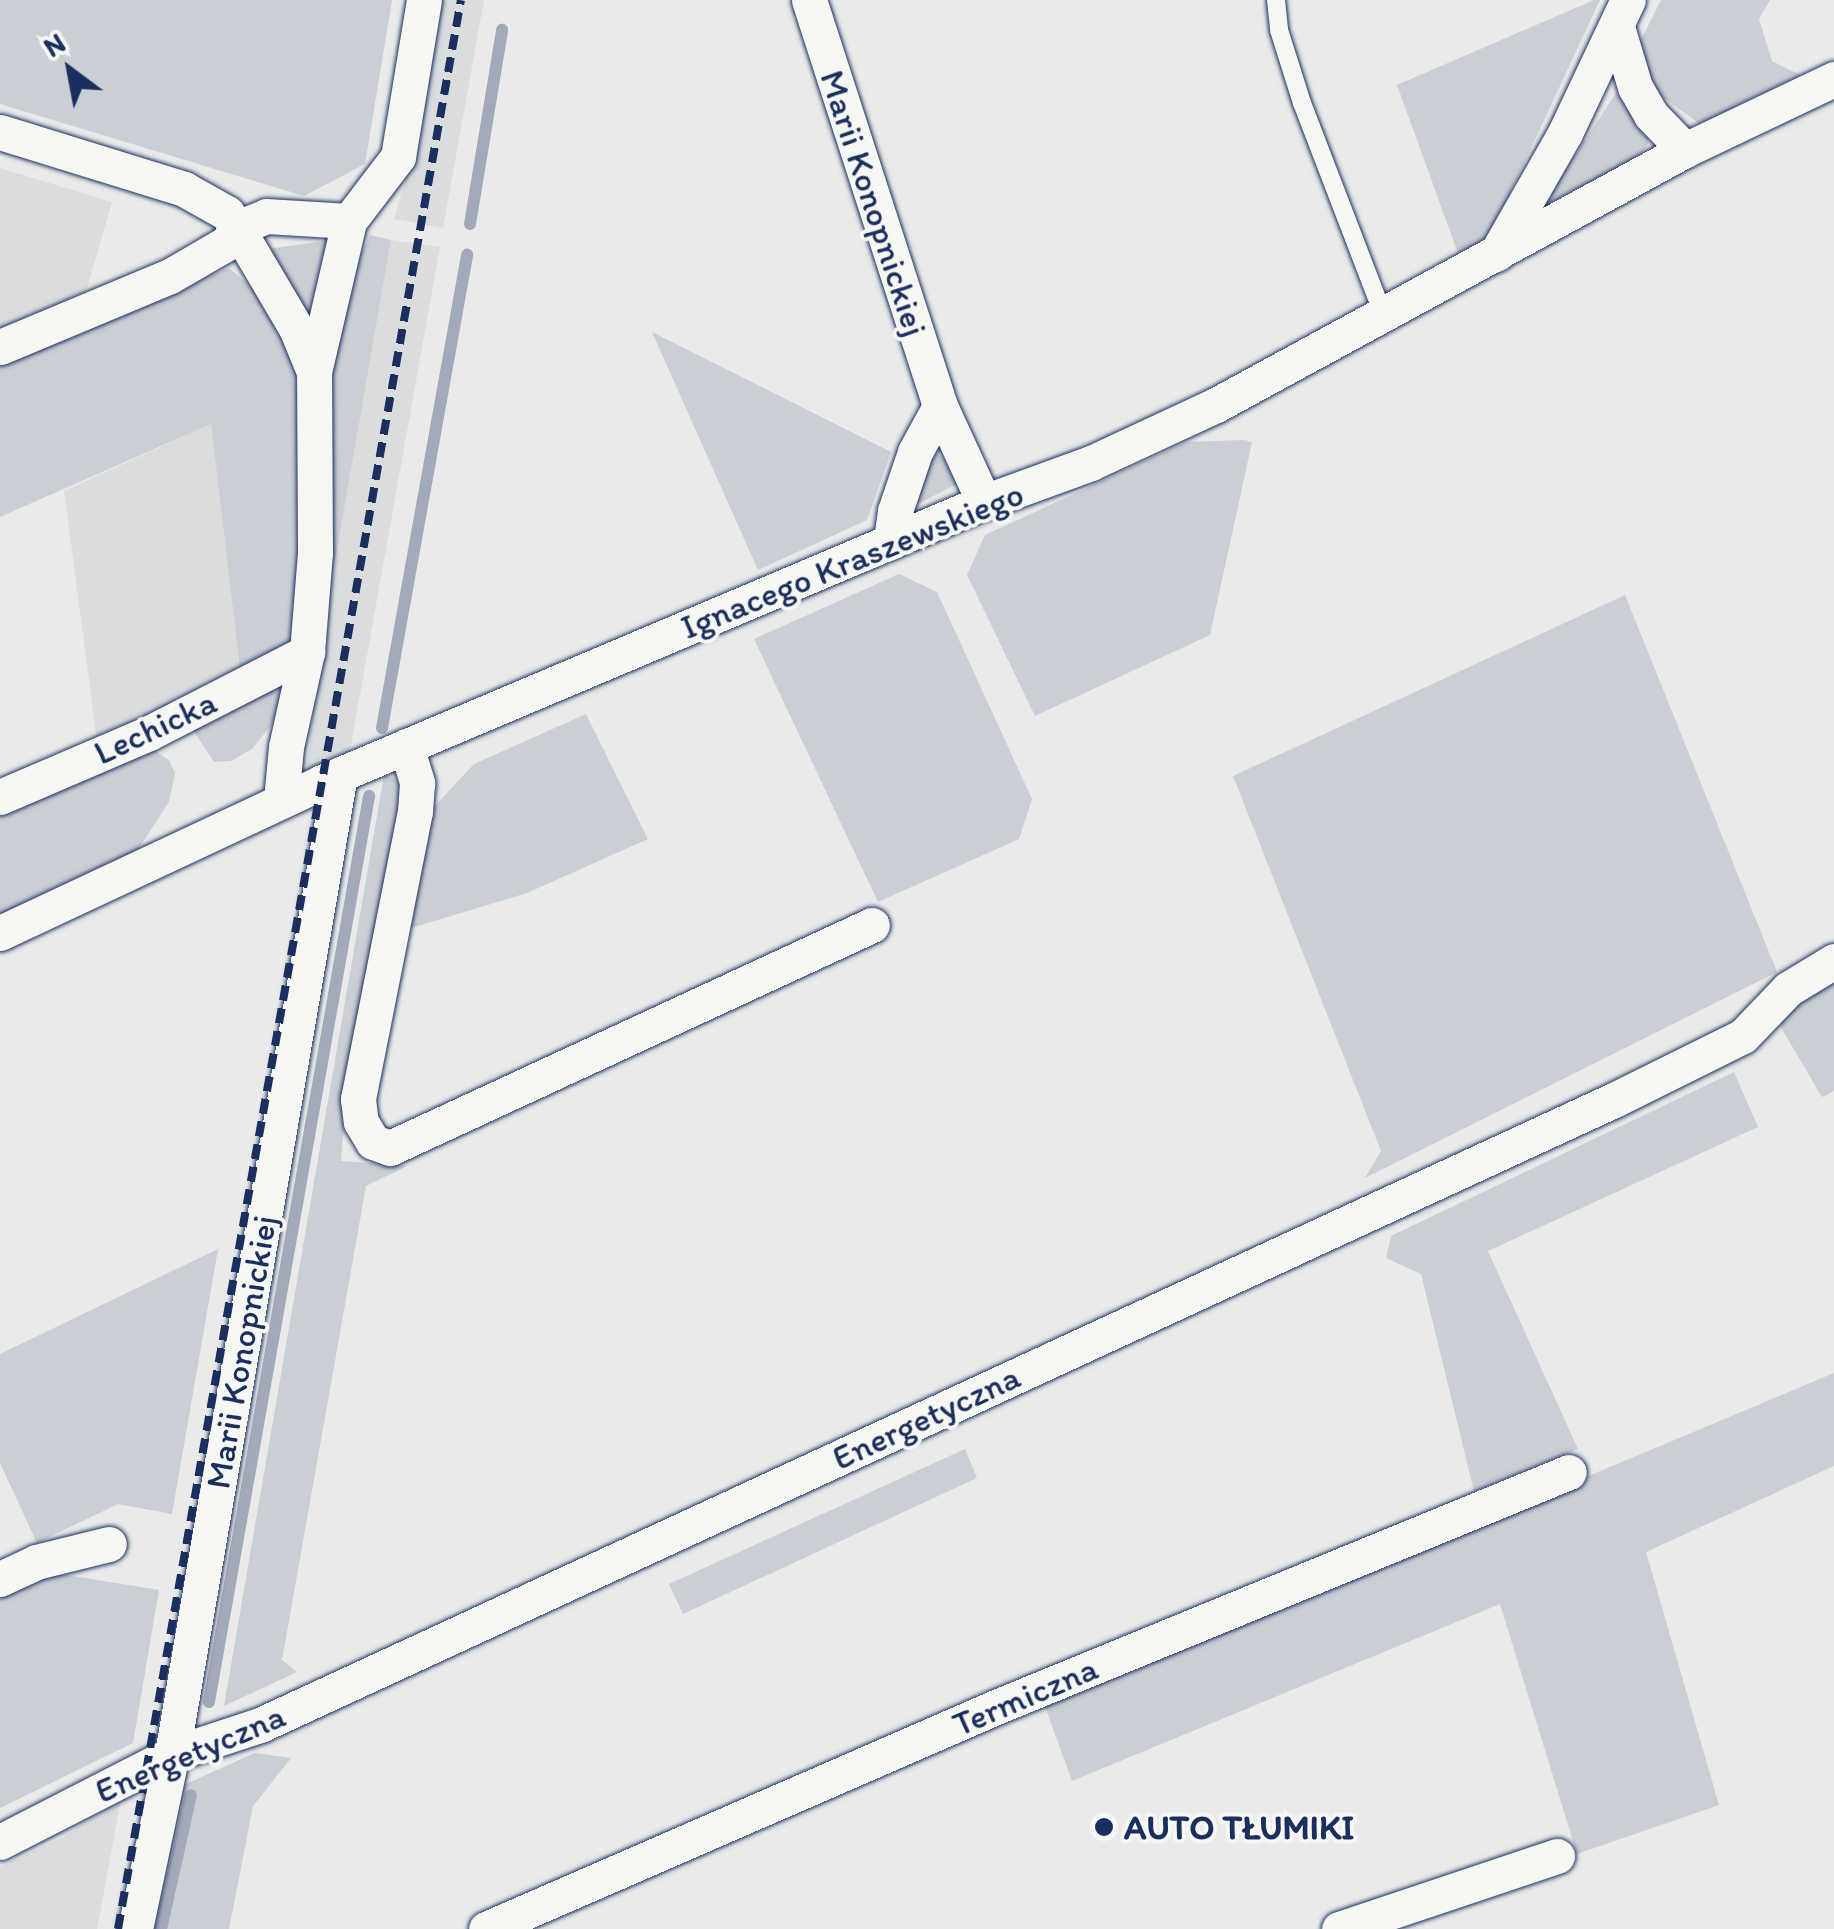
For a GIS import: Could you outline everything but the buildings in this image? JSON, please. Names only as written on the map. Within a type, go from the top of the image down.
[{"type":"street","points":[[280,800],[286,747],[307,652],[314,553],[314,372],[349,221],[398,157],[424,0]]},
{"type":"street","name":"Marii Konopnickiej","points":[[809,0],[940,406],[984,502]]},
{"type":"street","points":[[1623,14],[1635,87],[1650,115],[1686,150]]},
{"type":"street","points":[[1496,255],[1623,14]]},
{"type":"street","name":"Ignacego Kraszewskiego","points":[[0,933],[280,800],[984,502],[1091,463],[1216,405],[1686,150],[1834,79]]},
{"type":"street","points":[[0,132],[184,189],[227,213],[296,328],[314,372]]},
{"type":"street","points":[[0,347],[183,269],[227,243],[237,228],[266,216],[349,221]]},
{"type":"street","points":[[891,542],[894,511],[915,452],[940,406]]},
{"type":"street","name":"Lechicka","points":[[0,798],[149,733],[307,652]]},
{"type":"street","points":[[406,746],[416,783],[415,811],[358,1099],[360,1122],[372,1142],[390,1148],[872,925]]},
{"type":"street","name":"Marii Konopnickiej","points":[[135,1929],[172,1754],[340,774]]},
{"type":"street","name":"Energetyczna","points":[[0,1842],[172,1754],[260,1725],[1612,1101],[1743,1036],[1788,989],[1834,961]]},
{"type":"street","name":"Termiczna","points":[[486,1929],[1015,1700],[1569,1472]]},
{"type":"street","points":[[0,1579],[36,1562],[109,1544]]},
{"type":"street","points":[[1339,1929],[1557,1856]]},
{"type":"lane","points":[[1276,0],[1279,30],[1302,103],[1384,317]]},
{"type":"shaded area","points":[[0,0],[392,0],[365,164],[304,196],[0,104]]},
{"type":"shaded area","points":[[441,0],[484,0],[443,228],[394,219],[415,147]]},
{"type":"shaded area","points":[[1600,0],[1489,238],[1459,256],[1397,85]]},
{"type":"shaded area","points":[[1661,0],[1770,0],[1759,19],[1772,61],[1800,75],[1700,124],[1654,91],[1639,44]]},
{"type":"shaded area","points":[[1616,93],[1650,137],[1646,148],[1628,163],[1541,207]]},
{"type":"shaded area","points":[[0,168],[112,202],[84,299],[0,334]]},
{"type":"shaded area","points":[[370,235],[391,240],[322,636],[330,382],[346,286]]},
{"type":"shaded area","points":[[391,240],[440,247],[349,756],[306,781],[318,659]]},
{"type":"shaded area","points":[[330,243],[317,335],[268,249]]},
{"type":"shaded area","points":[[229,268],[259,293],[279,323],[295,366],[298,398],[301,617],[295,646],[241,678],[211,424],[0,517],[0,364]]},
{"type":"shaded area","points":[[652,332],[891,452],[867,520],[758,570]]},
{"type":"shaded area","points":[[211,424],[241,678],[97,740],[64,491]]},
{"type":"shaded area","points":[[1186,442],[1252,442],[1210,635],[1035,716],[967,575],[985,535]]},
{"type":"shaded area","points":[[937,453],[949,464],[957,484],[916,505],[912,499],[929,456]]},
{"type":"shaded area","points":[[899,574],[937,592],[1032,799],[1019,839],[878,902],[754,639]]},
{"type":"shaded area","points":[[1625,595],[1777,972],[1365,1178],[1381,1151],[1233,776]]},
{"type":"shaded area","points":[[286,679],[272,724],[252,749],[231,761],[214,762],[191,727]]},
{"type":"shaded area","points":[[586,714],[648,839],[527,893],[411,928],[434,807],[474,764]]},
{"type":"shaded area","points":[[138,749],[155,751],[169,760],[175,773],[169,802],[137,851],[0,915],[0,806]]},
{"type":"shaded area","points":[[384,775],[394,778],[404,792],[346,1098],[341,1161],[407,1166],[366,1186],[282,1660],[297,1672],[224,1706]]},
{"type":"shaded area","points":[[1834,975],[1834,1091],[1822,1097],[1779,1024],[1790,1004]]},
{"type":"shaded area","points":[[1734,1072],[1758,1127],[1488,1251],[1578,1449],[1474,1491],[1421,1274],[1386,1258],[1391,1236]]},
{"type":"shaded area","points":[[218,1249],[172,1514],[118,1504],[37,1543],[0,1463],[0,1354]]},
{"type":"shaded area","points":[[1834,1373],[1834,1466],[1646,1552],[1719,1805],[1577,1854],[1500,1604],[1072,1781],[1044,1704]]},
{"type":"shaded area","points":[[965,1449],[977,1478],[683,1614],[669,1584]]},
{"type":"shaded area","points":[[54,1573],[159,1590],[133,1743],[0,1808],[0,1599]]},
{"type":"shaded area","points":[[255,1753],[291,1758],[253,1806],[229,1929],[146,1929],[177,1788]]},
{"type":"shaded area","points":[[121,1799],[97,1929],[0,1929],[0,1867],[63,1837]]},
{"type":"waterway","points":[[470,224],[502,30]]},
{"type":"waterway","points":[[382,728],[467,255]]},
{"type":"waterway","points":[[209,1702],[369,796]]},
{"type":"waterway","points":[[161,1929],[191,1795]]},
{"type":"railway","points":[[118,1929],[461,0]]},
{"type":"place","name":"AUTO TŁUMIKI","points":[[1104,1827]]}]
